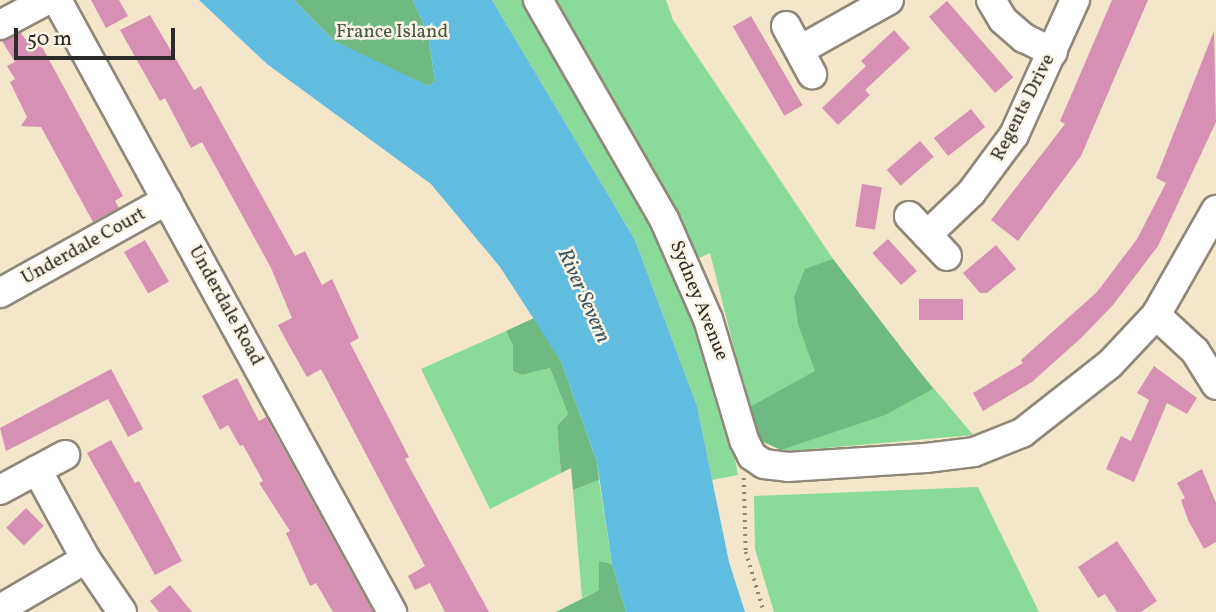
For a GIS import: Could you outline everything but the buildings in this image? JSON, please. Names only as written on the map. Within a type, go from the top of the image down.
[{"type":"street","points":[[0,25],[47,0]]},
{"type":"street","name":"Underdale Road","points":[[57,0],[391,612]]},
{"type":"street","name":"Sydney Avenue","points":[[538,0],[688,267],[723,361],[744,440],[752,456],[764,464]]},
{"type":"street","points":[[799,50],[889,0]]},
{"type":"street","points":[[991,0],[1014,29],[1053,52]]},
{"type":"street","name":"Regents Drive","points":[[947,256],[918,226],[994,167],[1014,135],[1075,0]]},
{"type":"street","name":"Underdale Court","points":[[0,293],[167,200]]},
{"type":"street","points":[[764,464],[788,467],[926,458],[974,452],[1022,433],[1110,364],[1156,315],[1216,210]]},
{"type":"street","points":[[1156,315],[1195,351],[1216,385]]},
{"type":"street","points":[[0,490],[65,455]]},
{"type":"street","points":[[37,470],[86,559],[122,612]]},
{"type":"street","points":[[0,608],[86,559]]},
{"type":"path","points":[[764,464],[741,480],[746,552],[764,612]]},
{"type":"green space","name":"France Island","points":[[294,0],[413,0],[428,34],[435,81],[429,86],[404,77],[334,41]]},
{"type":"green space","points":[[492,0],[527,0],[664,240],[723,398],[738,475],[712,480],[697,406],[635,240]]},
{"type":"green space","points":[[546,0],[666,0],[673,20],[833,259],[879,323],[973,435],[802,450],[781,450],[764,442],[755,431],[710,253],[693,261]]},
{"type":"green space","points":[[833,259],[933,389],[885,415],[781,450],[764,442],[755,431],[750,407],[815,371],[798,324],[794,297],[805,269]]},
{"type":"green space","points":[[534,318],[561,361],[597,462],[599,480],[573,490],[571,468],[561,473],[557,426],[568,414],[550,368],[522,375],[513,371],[513,346],[506,331]]},
{"type":"green space","points":[[506,331],[513,346],[513,371],[522,375],[550,368],[568,414],[557,426],[561,473],[490,509],[421,369]]},
{"type":"green space","points":[[599,480],[612,564],[599,561],[599,590],[582,598],[573,490]]},
{"type":"green space","points":[[978,487],[1039,612],[774,612],[755,549],[754,496]]},
{"type":"green space","points":[[599,561],[612,564],[626,612],[556,612],[599,590]]},
{"type":"water","name":"River Severn","points":[[199,0],[294,0],[334,41],[429,86],[435,81],[428,34],[413,0],[492,0],[635,240],[697,406],[729,562],[745,612],[626,612],[612,564],[597,462],[561,361],[500,267],[431,184],[267,64]]}]
